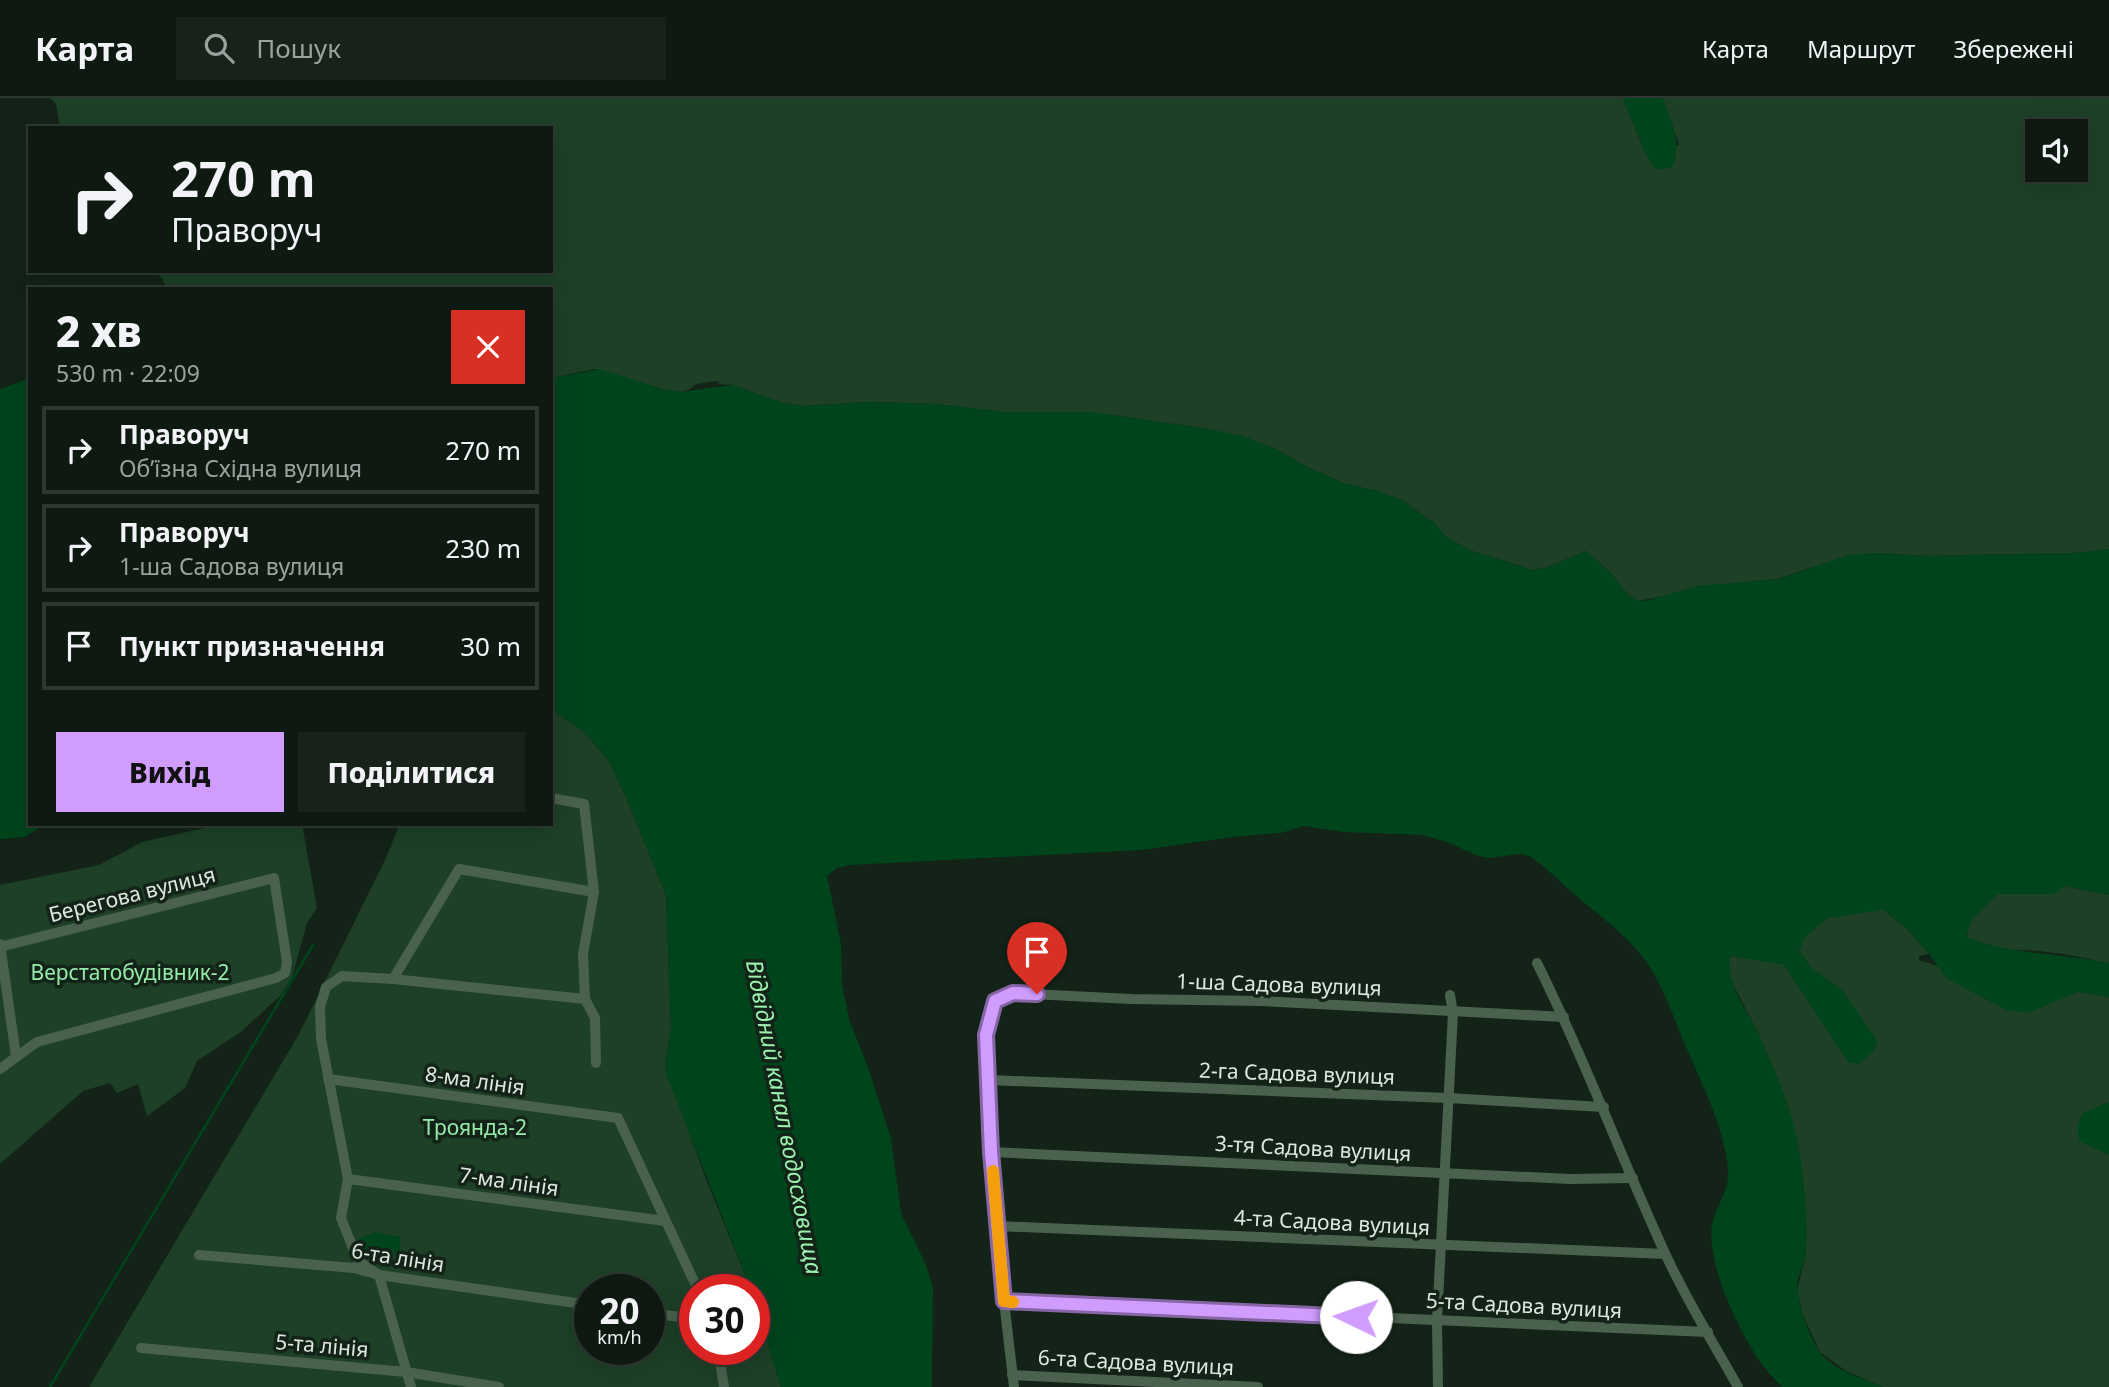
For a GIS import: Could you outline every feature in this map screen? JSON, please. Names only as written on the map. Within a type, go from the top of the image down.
[{"type":"street","points":[[553,799],[584,804],[594,892],[583,954],[585,999],[595,1018],[596,1063]]},
{"type":"street","points":[[393,979],[459,869],[594,892]]},
{"type":"street","name":"Берегова вулиця","points":[[0,946],[274,878],[287,962],[285,973],[276,978],[37,1042],[16,1056]]},
{"type":"street","points":[[0,946],[4,994],[16,1056],[0,1069]]},
{"type":"street","points":[[1536,963],[1564,1017],[1604,1107],[1665,1254],[1738,1387]]},
{"type":"street","points":[[411,1387],[379,1275],[358,1261],[341,1219],[348,1179],[321,1039],[320,1007],[326,987],[342,976],[585,999]]},
{"type":"street","name":"1-ша Садова вулиця","points":[[989,1080],[986,1035],[995,1001],[1013,993],[1131,999],[1262,1001],[1564,1017]]},
{"type":"street","points":[[1438,1387],[1437,1320],[1453,1013],[1450,995]]},
{"type":"street","name":"8-ма лінія","points":[[328,1079],[618,1118],[665,1221]]},
{"type":"street","points":[[989,1080],[997,1226],[1014,1387]]},
{"type":"street","name":"2-га Садова вулиця","points":[[989,1080],[1448,1098],[1604,1107]]},
{"type":"street","name":"3-тя Садова вулиця","points":[[991,1152],[1446,1174],[1570,1179],[1633,1178]]},
{"type":"street","name":"7-ма лінія","points":[[348,1179],[665,1221]]},
{"type":"street","points":[[665,1221],[690,1274]]},
{"type":"street","name":"4-та Садова вулиця","points":[[997,1226],[1665,1254]]},
{"type":"street","name":"6-та лінія","points":[[199,1255],[354,1268],[379,1275],[574,1303]]},
{"type":"street","name":"5-та Садова вулиця","points":[[1004,1301],[1708,1332]]},
{"type":"street","name":"5-та лінія","points":[[141,1348],[406,1372],[499,1387]]},
{"type":"street","points":[[721,1365],[724,1387]]},
{"type":"street","name":"6-та Садова вулиця","points":[[1012,1375],[1258,1387]]},
{"type":"green space","points":[[50,98],[1623,98],[1646,155],[1679,145],[1663,98],[2109,98],[2109,549],[2075,553],[1927,556],[1874,553],[1809,568],[1777,579],[1744,582],[1637,601],[1586,551],[1545,568],[1533,570],[1469,550],[1445,536],[1434,523],[1402,500],[1343,483],[1276,449],[1208,429],[1111,415],[1004,412],[936,404],[869,402],[803,406],[783,403],[733,385],[719,384],[717,381],[696,384],[689,390],[680,392],[594,369],[553,378],[553,287],[167,287],[158,273],[553,273],[553,126],[60,126],[56,104]]},
{"type":"green space","name":"Троянда-2","points":[[553,710],[584,732],[609,761],[666,895],[671,1028],[665,1066],[745,1274],[679,1274],[679,1365],[770,1365],[770,1350],[781,1387],[89,1387],[299,1034],[399,826],[553,826]]},
{"type":"green space","name":"Верстатобудівник-2","points":[[214,826],[302,826],[317,908],[307,923],[292,978],[281,995],[242,1031],[197,1061],[185,1088],[147,1116],[138,1084],[117,1093],[110,1083],[83,1091],[0,1164],[0,885],[99,865],[142,842]]},
{"type":"green space","points":[[1918,879],[2064,886],[2109,895],[2109,963],[2030,950],[1975,957]]},
{"type":"green space","points":[[1778,901],[1884,910],[1908,930],[1929,954],[1919,956],[1919,960],[1971,977],[2109,978],[2109,1387],[1883,1387],[1846,1371],[1820,1352],[1803,1315],[1797,1291],[1806,1253],[1805,1203],[1789,1111],[1760,1037],[1732,982],[1728,967],[1730,956],[1806,967]]},
{"type":"water","points":[[1623,98],[1663,98],[1676,142],[1672,168],[1655,169],[1646,155]]},
{"type":"water","name":"Відвідний канал водосховища","points":[[600,369],[662,389],[680,392],[733,385],[783,403],[803,406],[869,402],[936,404],[1004,412],[1092,412],[1243,436],[1276,449],[1343,483],[1402,500],[1434,523],[1445,536],[1469,550],[1533,570],[1545,568],[1586,551],[1611,573],[1629,596],[1638,601],[1697,586],[1778,579],[1849,555],[2075,553],[2109,549],[2109,895],[2064,886],[2055,894],[1998,894],[1972,919],[1966,937],[2000,947],[2109,963],[2109,997],[2078,992],[2028,1013],[2007,1010],[1947,979],[1908,930],[1884,910],[1828,918],[1805,937],[1799,951],[1811,967],[1842,990],[1877,1040],[1874,1051],[1858,1064],[1848,1062],[1784,965],[1730,956],[1729,967],[1735,989],[1777,1076],[1797,1139],[1806,1222],[1806,1254],[1798,1288],[1807,1327],[1825,1358],[1848,1373],[1883,1387],[1782,1387],[1752,1350],[1734,1316],[1719,1277],[1711,1241],[1712,1225],[1728,1177],[1726,1154],[1717,1121],[1668,1002],[1647,963],[1622,935],[1529,856],[1520,854],[1489,858],[1422,835],[1343,832],[1304,826],[1281,833],[1141,850],[850,865],[837,868],[827,876],[841,944],[842,984],[849,1019],[891,1138],[901,1213],[926,1265],[933,1287],[932,1387],[781,1387],[770,1350],[770,1274],[745,1274],[667,1076],[665,1066],[671,1028],[666,895],[609,761],[584,732],[553,710],[553,378]]},
{"type":"water","points":[[28,379],[28,826],[42,826],[25,837],[0,839],[0,389]]},
{"type":"water","points":[[2109,1102],[2109,1155],[2079,1141],[2078,1125],[2083,1113]]},
{"type":"water","points":[[375,1232],[401,1237],[399,1256],[396,1258],[393,1249],[381,1253],[378,1263],[367,1255],[357,1240]]},
{"type":"waterway","points":[[50,1387],[313,945]]},
{"type":"slow traffic","points":[[993,1171],[1004,1301],[1013,1302]]},
{"type":"route","points":[[1037,994],[1013,993],[995,1001],[986,1035],[991,1152],[1004,1301],[1356,1317]]}]
